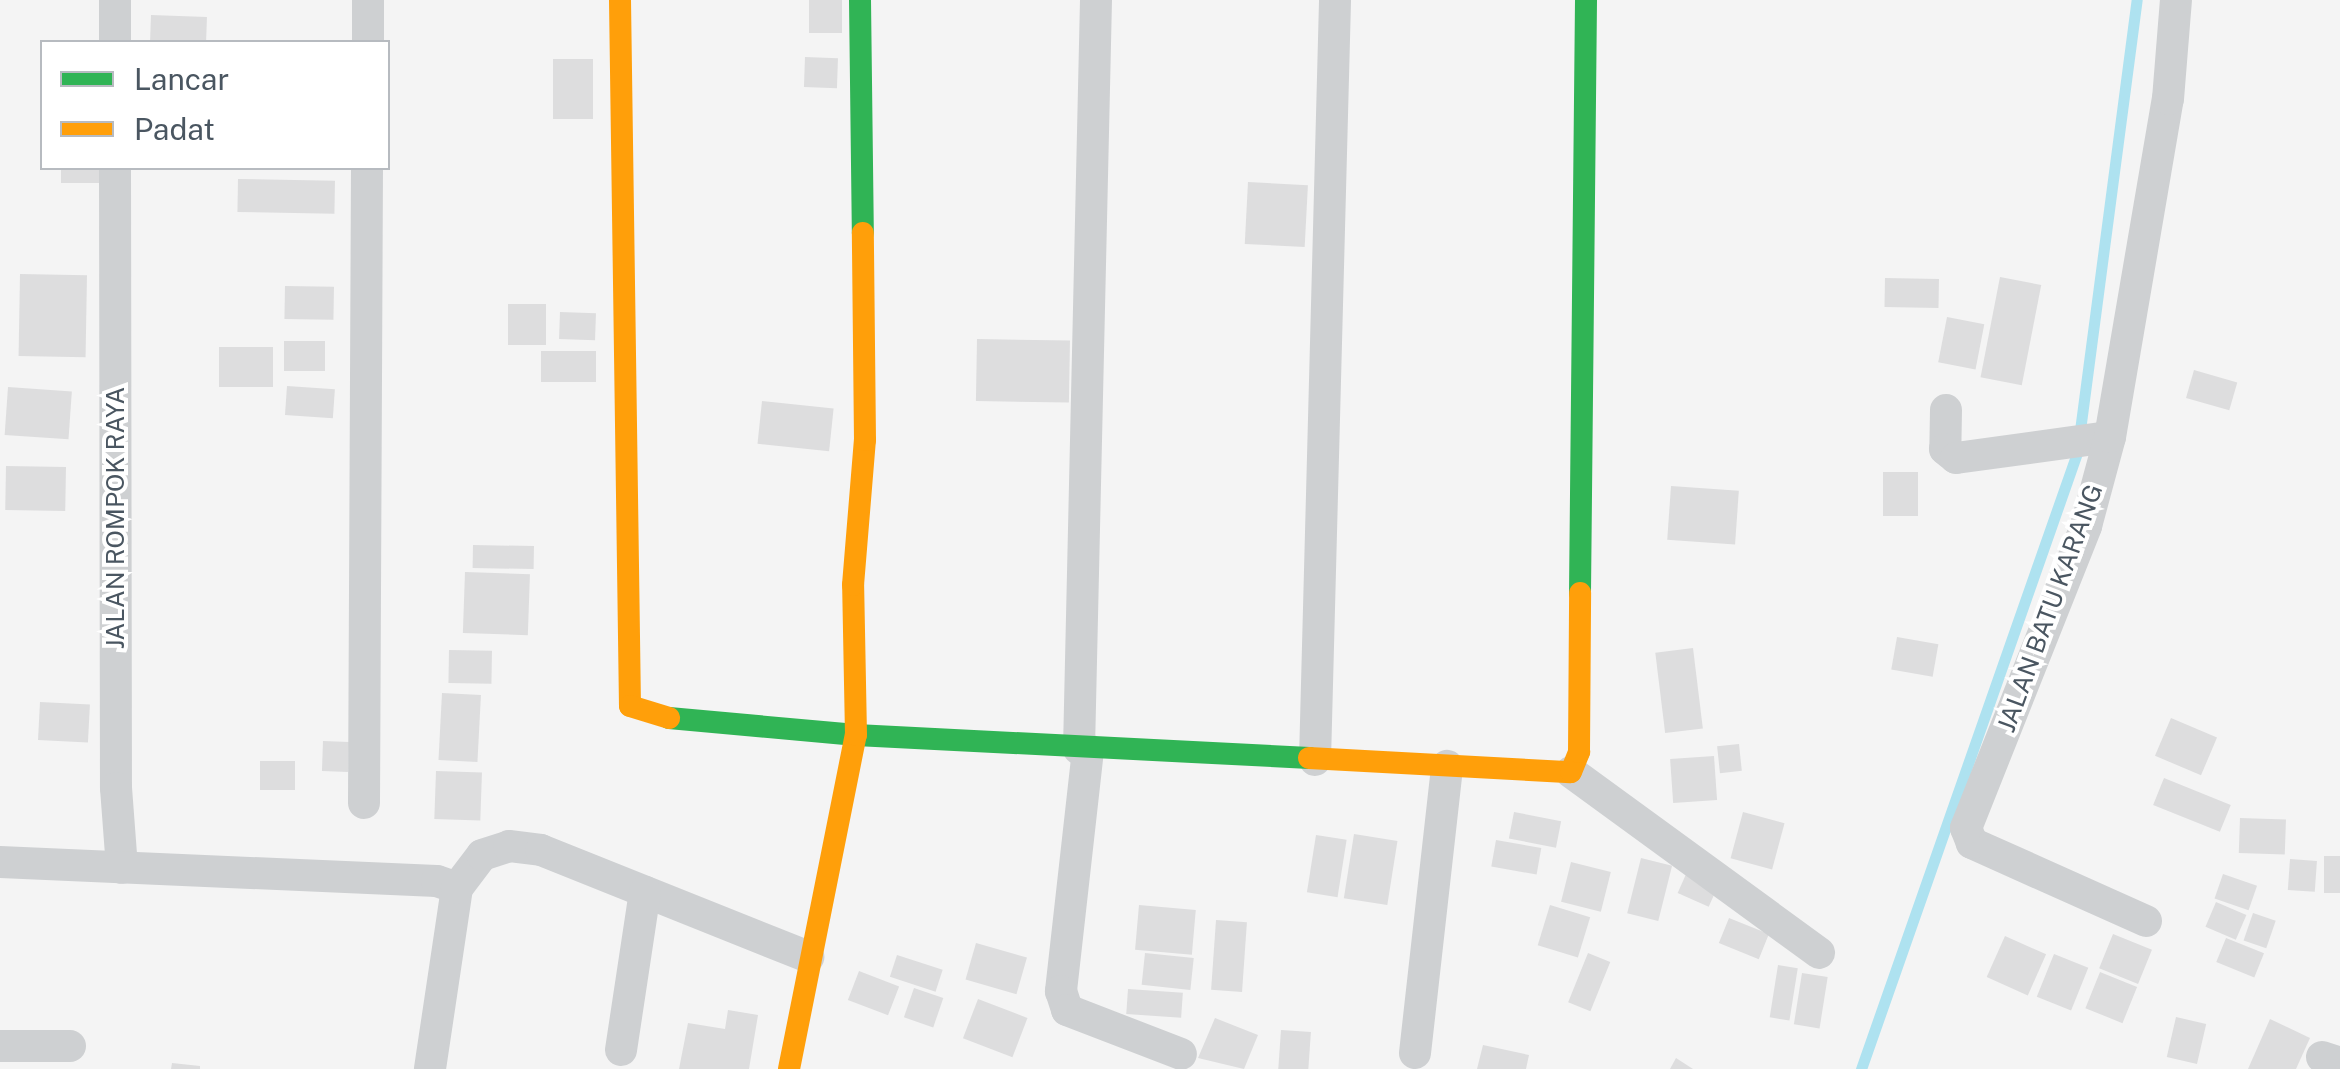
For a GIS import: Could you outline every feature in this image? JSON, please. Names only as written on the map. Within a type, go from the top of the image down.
[{"type":"street","points":[[115,0],[115,40]]},
{"type":"street","points":[[368,0],[368,40]]},
{"type":"street","points":[[620,0],[630,706],[658,717],[856,735],[1571,772],[1819,953]]},
{"type":"street","points":[[789,1069],[808,956],[856,735],[853,585],[864,440],[860,0]]},
{"type":"street","points":[[1096,0],[1084,749],[1062,991],[1067,1010],[1182,1054]]},
{"type":"street","points":[[1315,760],[1335,0]]},
{"type":"street","points":[[1571,772],[1579,752],[1586,0]]},
{"type":"street","name":"JALAN BATU KARANG","points":[[2146,920],[1967,838],[2086,526],[2099,437],[2168,99],[2176,0]]},
{"type":"street","name":"JALAN ROMPOK RAYA","points":[[115,170],[116,788],[122,868]]},
{"type":"street","points":[[364,803],[367,170]]},
{"type":"street","points":[[1946,410],[1945,448],[1956,458],[2099,437]]},
{"type":"street","points":[[1415,1053],[1447,766]]},
{"type":"street","points":[[430,1069],[457,888],[482,855],[508,846],[541,850],[808,956]]},
{"type":"street","points":[[0,862],[437,881],[457,888]]},
{"type":"street","points":[[621,1050],[644,892]]},
{"type":"street","points":[[0,1046],[70,1046]]},
{"type":"building","points":[[809,0],[842,0],[842,33],[809,33]]},
{"type":"building","points":[[151,15],[207,17],[206,40],[150,40]]},
{"type":"building","points":[[805,57],[838,58],[837,88],[804,87]]},
{"type":"building","points":[[553,59],[593,59],[593,119],[553,119]]},
{"type":"building","points":[[61,170],[112,170],[112,183],[61,183]]},
{"type":"building","points":[[238,179],[335,181],[334,214],[237,212]]},
{"type":"building","points":[[1248,182],[1308,185],[1305,247],[1245,244]]},
{"type":"building","points":[[20,274],[87,275],[86,357],[19,356]]},
{"type":"building","points":[[2000,277],[2041,285],[2022,385],[1981,377]]},
{"type":"building","points":[[1885,278],[1939,279],[1938,308],[1884,307]]},
{"type":"building","points":[[285,286],[334,287],[333,320],[284,319]]},
{"type":"building","points":[[508,304],[546,304],[546,345],[508,345]]},
{"type":"building","points":[[560,312],[596,313],[595,340],[559,339]]},
{"type":"building","points":[[1947,317],[1984,324],[1976,369],[1938,362]]},
{"type":"building","points":[[977,339],[1070,341],[1069,403],[976,401]]},
{"type":"building","points":[[284,341],[325,341],[325,371],[284,371]]},
{"type":"building","points":[[219,347],[273,347],[273,387],[219,387]]},
{"type":"building","points":[[541,351],[596,351],[596,382],[541,382]]},
{"type":"building","points":[[2194,370],[2237,382],[2229,410],[2186,398]]},
{"type":"building","points":[[287,386],[335,389],[333,418],[285,415]]},
{"type":"building","points":[[8,387],[72,391],[68,439],[5,435]]},
{"type":"building","points":[[762,401],[834,409],[829,451],[758,444]]},
{"type":"building","points":[[6,466],[66,467],[65,511],[5,510]]},
{"type":"building","points":[[1883,472],[1918,472],[1918,516],[1883,516]]},
{"type":"building","points":[[1671,486],[1739,491],[1735,545],[1667,540]]},
{"type":"building","points":[[473,545],[534,546],[534,569],[473,568]]},
{"type":"building","points":[[465,572],[530,574],[528,635],[463,633]]},
{"type":"building","points":[[1897,637],[1938,644],[1933,677],[1891,669]]},
{"type":"building","points":[[1693,648],[1703,728],[1665,733],[1655,653]]},
{"type":"building","points":[[449,650],[492,651],[491,684],[448,683]]},
{"type":"building","points":[[442,693],[481,695],[477,762],[438,760]]},
{"type":"building","points":[[40,702],[90,705],[88,743],[38,740]]},
{"type":"building","points":[[2171,718],[2217,738],[2201,775],[2155,756]]},
{"type":"building","points":[[323,741],[349,742],[348,772],[322,771]]},
{"type":"building","points":[[1739,744],[1742,771],[1720,773],[1717,746]]},
{"type":"building","points":[[1714,756],[1717,800],[1673,803],[1670,759]]},
{"type":"building","points":[[260,761],[295,761],[295,790],[260,790]]},
{"type":"building","points":[[436,771],[482,773],[480,821],[434,819]]},
{"type":"building","points":[[2164,778],[2231,805],[2220,832],[2153,805]]},
{"type":"building","points":[[1514,812],[1561,821],[1556,848],[1509,839]]},
{"type":"building","points":[[1743,812],[1785,823],[1772,869],[1731,858]]},
{"type":"building","points":[[2240,818],[2286,820],[2285,855],[2239,853]]},
{"type":"building","points":[[1354,834],[1397,841],[1387,905],[1344,898]]},
{"type":"building","points":[[1316,835],[1347,840],[1338,897],[1307,892]]},
{"type":"building","points":[[1496,840],[1541,848],[1537,875],[1491,867]]},
{"type":"building","points":[[2324,856],[2340,856],[2340,893],[2324,893]]},
{"type":"building","points":[[1641,858],[1672,866],[1658,921],[1627,913]]},
{"type":"building","points":[[2290,859],[2317,861],[2315,892],[2288,890]]},
{"type":"building","points":[[1571,862],[1611,872],[1601,912],[1561,902]]},
{"type":"building","points":[[1687,872],[1718,886],[1709,907],[1678,893]]},
{"type":"building","points":[[2223,874],[2257,886],[2249,910],[2215,899]]},
{"type":"building","points":[[2216,902],[2246,915],[2236,940],[2205,927]]},
{"type":"building","points":[[1139,905],[1196,910],[1192,955],[1135,950]]},
{"type":"building","points":[[1550,905],[1590,917],[1578,957],[1538,945]]},
{"type":"building","points":[[2253,913],[2276,921],[2266,948],[2244,940]]},
{"type":"building","points":[[1729,918],[1769,934],[1759,959],[1719,943]]},
{"type":"building","points":[[1216,920],[1247,922],[1242,992],[1211,990]]},
{"type":"building","points":[[2113,934],[2152,950],[2138,984],[2099,968]]},
{"type":"building","points":[[2005,936],[2046,954],[2028,995],[1987,977]]},
{"type":"building","points":[[2226,938],[2264,953],[2254,977],[2216,962]]},
{"type":"building","points":[[976,943],[1027,958],[1016,994],[966,980]]},
{"type":"building","points":[[1145,953],[1194,958],[1190,990],[1142,985]]},
{"type":"building","points":[[1588,953],[1610,962],[1590,1011],[1568,1002]]},
{"type":"building","points":[[2054,954],[2088,968],[2071,1011],[2037,997]]},
{"type":"building","points":[[897,955],[943,970],[936,992],[890,977]]},
{"type":"building","points":[[1778,965],[1798,968],[1789,1020],[1770,1017]]},
{"type":"building","points":[[859,971],[899,986],[888,1015],[848,1000]]},
{"type":"building","points":[[2100,972],[2137,987],[2122,1023],[2085,1008]]},
{"type":"building","points":[[1802,973],[1828,977],[1820,1028],[1794,1024]]},
{"type":"building","points":[[914,988],[943,998],[933,1027],[904,1017]]},
{"type":"building","points":[[1128,989],[1183,993],[1181,1018],[1126,1014]]},
{"type":"building","points":[[978,999],[1027,1018],[1012,1057],[963,1038]]},
{"type":"building","points":[[728,1010],[758,1015],[749,1069],[679,1069],[688,1023],[725,1029]]},
{"type":"building","points":[[2176,1017],[2206,1024],[2197,1064],[2167,1057]]},
{"type":"building","points":[[1215,1018],[1258,1035],[1244,1069],[1198,1058]]},
{"type":"building","points":[[2270,1019],[2310,1038],[2296,1069],[2248,1069]]},
{"type":"building","points":[[1281,1030],[1311,1032],[1308,1069],[1278,1069]]},
{"type":"building","points":[[1483,1045],[1529,1055],[1526,1069],[1477,1069]]},
{"type":"building","points":[[1676,1058],[1693,1069],[1670,1069]]},
{"type":"building","points":[[172,1063],[200,1066],[200,1069],[171,1069]]},
{"type":"waterway","points":[[1861,1069],[2077,453],[2137,0]]},
{"type":"traffic: fast","points":[[860,0],[863,233]]},
{"type":"traffic: fast","points":[[1580,593],[1586,0]]},
{"type":"traffic: fast","points":[[669,718],[856,735],[1309,758]]},
{"type":"traffic: slow","points":[[620,0],[630,706],[669,718]]},
{"type":"traffic: slow","points":[[789,1069],[856,735],[853,585],[865,440],[863,233]]},
{"type":"traffic: slow","points":[[1309,758],[1571,772],[1579,752],[1580,593]]}]
